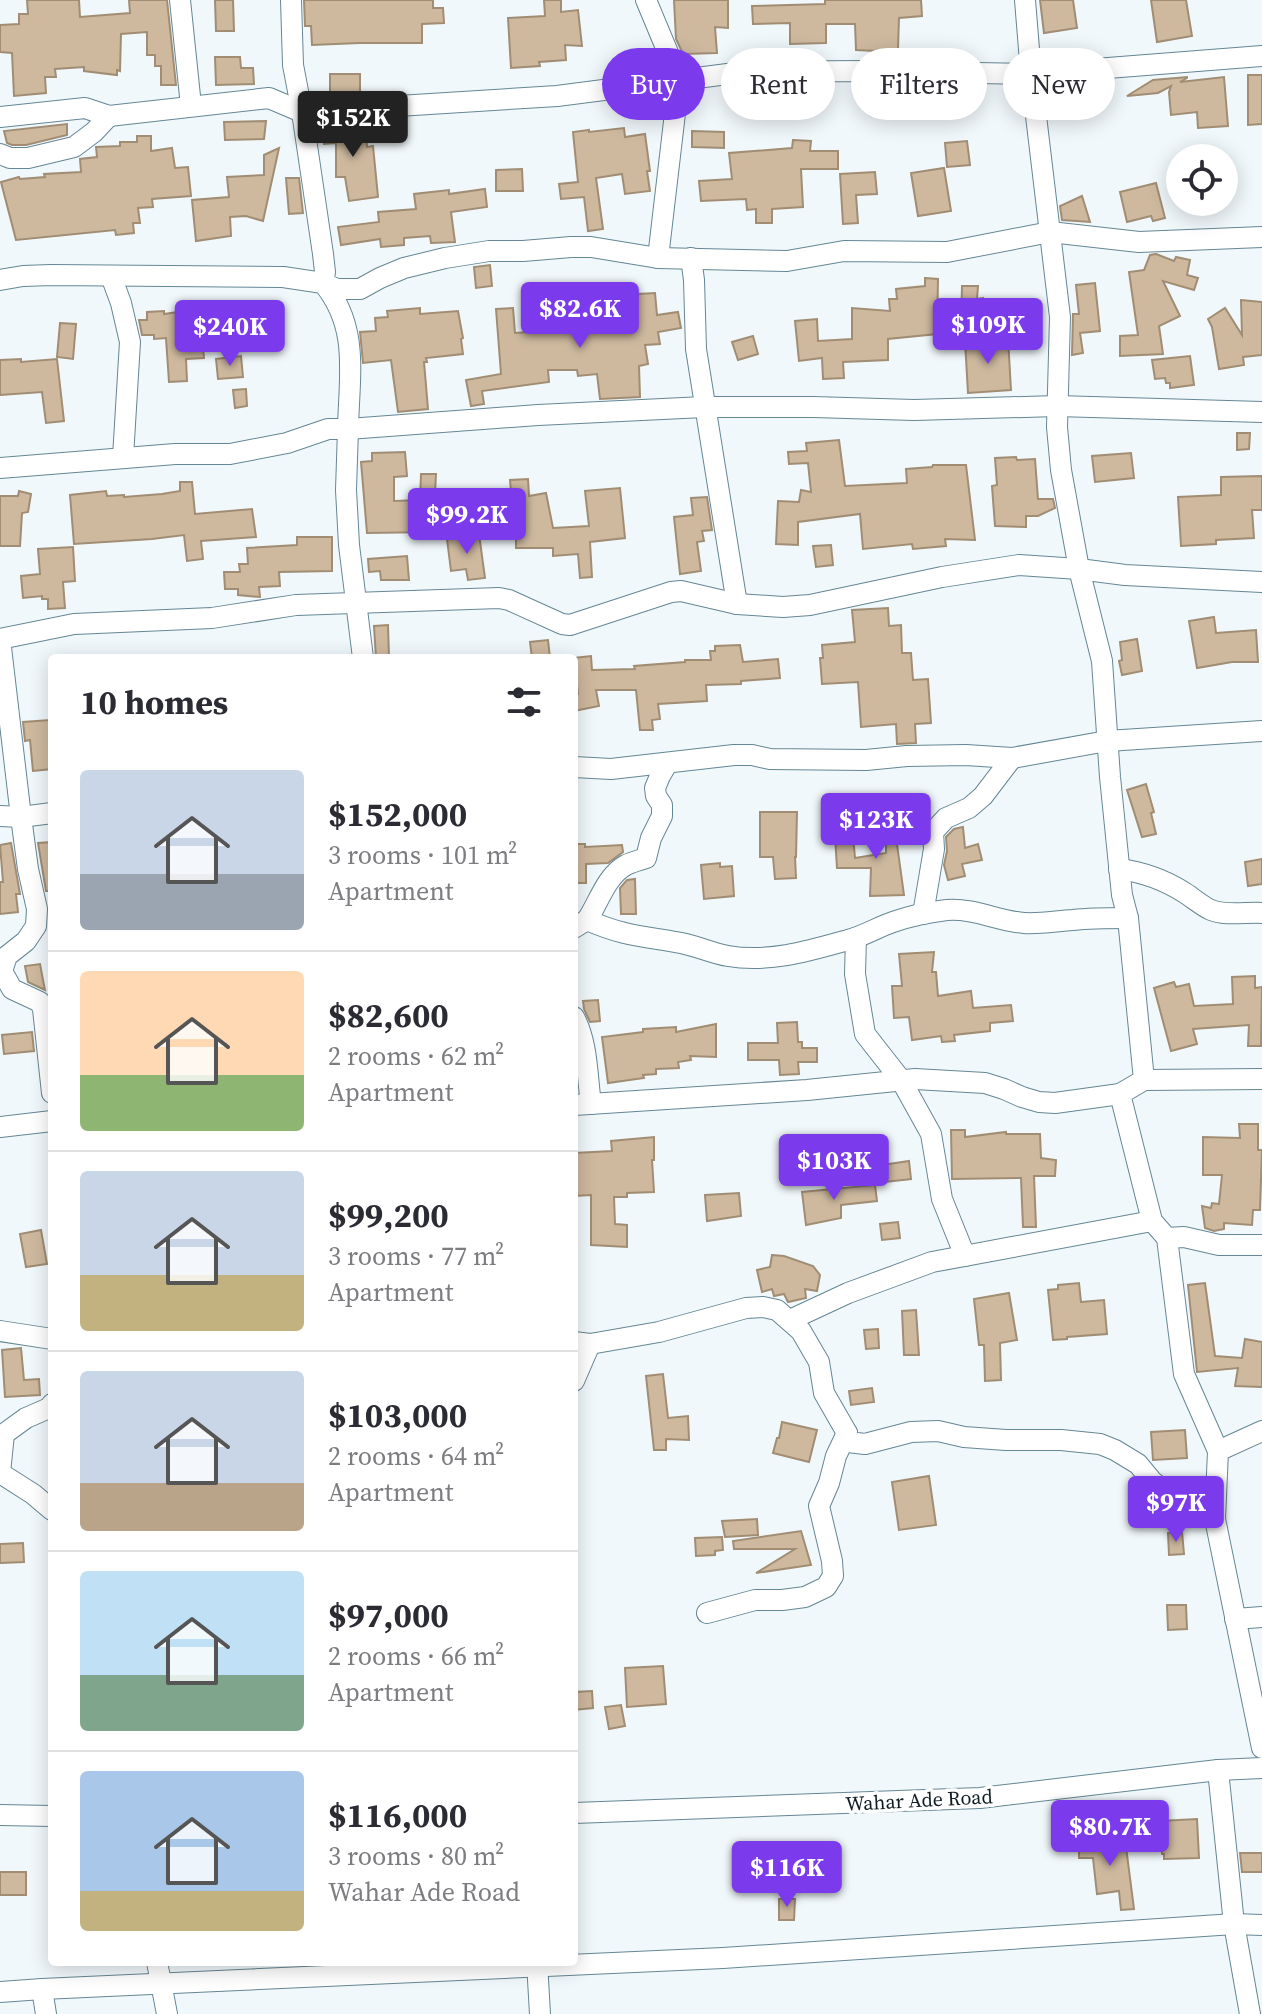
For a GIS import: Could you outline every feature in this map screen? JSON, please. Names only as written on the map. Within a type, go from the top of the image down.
[{"type":"street","points":[[180,0],[191,106]]},
{"type":"street","points":[[291,0],[293,65],[323,254],[323,283],[341,308],[350,345],[346,490],[349,545],[362,654]]},
{"type":"street","points":[[646,0],[666,48]]},
{"type":"street","points":[[1025,0],[1029,48]]},
{"type":"street","points":[[1115,67],[1262,56]]},
{"type":"street","points":[[705,76],[743,72],[1003,73]]},
{"type":"street","points":[[0,117],[85,108],[109,116],[269,98],[302,112],[557,96],[602,90]]},
{"type":"street","points":[[0,154],[10,158],[28,158],[74,147],[109,116]]},
{"type":"street","points":[[658,258],[674,120]]},
{"type":"street","points":[[1037,120],[1060,317],[1057,427],[1061,470],[1079,569],[1102,661],[1119,869],[1128,918],[1144,1080]]},
{"type":"street","points":[[0,280],[37,275],[283,277],[323,283],[337,289],[360,289],[413,265],[489,251],[591,247],[658,258],[787,261],[844,251],[947,252],[1050,232],[1139,242],[1262,237]]},
{"type":"street","points":[[691,258],[696,349],[737,604]]},
{"type":"street","points":[[111,276],[130,342],[123,457]]},
{"type":"street","points":[[0,468],[123,457],[230,454],[287,443],[328,429],[704,407],[914,410],[1057,406],[1262,412]]},
{"type":"street","points":[[48,1033],[40,1002],[12,989],[1,971],[7,956],[26,941],[36,926],[37,909],[28,869],[10,816],[0,639],[74,624],[212,618],[296,605],[499,598],[570,625],[671,592],[681,591],[737,604],[810,605],[942,577],[1019,565],[1108,574],[1262,582]]},
{"type":"street","points":[[578,767],[611,769],[734,755],[770,759],[850,760],[966,755],[1012,758],[1107,741],[1262,731]]},
{"type":"street","points":[[923,914],[934,849],[933,832],[946,818],[969,808],[983,796],[1012,758]]},
{"type":"street","points":[[667,764],[655,788],[662,805],[662,816],[651,838],[646,858],[625,865],[608,882],[599,902],[580,924],[678,942],[727,955],[775,957],[856,938],[891,922],[948,910],[968,910],[1020,923],[1128,918]]},
{"type":"street","points":[[10,816],[48,813]]},
{"type":"street","points":[[1119,869],[1140,872],[1182,891],[1213,911],[1262,913]]},
{"type":"street","points":[[856,938],[855,974],[865,1034],[901,1080],[931,1134],[942,1199],[965,1256]]},
{"type":"street","points":[[578,1025],[583,1043],[583,1105],[807,1090],[901,1080],[985,1083],[1039,1102],[1055,1103],[1120,1094],[1144,1080],[1262,1079]]},
{"type":"street","points":[[1120,1094],[1152,1221],[1167,1238],[1184,1374],[1218,1451],[1215,1519],[1262,1748]]},
{"type":"street","points":[[0,1127],[48,1121]]},
{"type":"street","points":[[790,1320],[880,1280],[932,1262],[1152,1221]]},
{"type":"street","points":[[1167,1238],[1184,1237],[1219,1245],[1262,1245]]},
{"type":"street","points":[[582,1343],[659,1332],[746,1308],[777,1310],[801,1331],[819,1362],[824,1393],[847,1433],[848,1442],[865,1444],[911,1432],[938,1431],[964,1437],[1100,1444],[1138,1464],[1152,1481],[1172,1497],[1215,1519]]},
{"type":"street","points":[[0,1331],[48,1338]]},
{"type":"street","points":[[48,1408],[26,1418],[4,1434],[0,1473],[48,1507]]},
{"type":"street","points":[[1218,1451],[1262,1431]]},
{"type":"street","points":[[707,1613],[755,1600],[805,1597],[826,1587],[833,1576],[832,1561],[819,1506],[847,1433]]},
{"type":"street","points":[[1235,1619],[1262,1617]]},
{"type":"street","name":"Wahar Ade Road","points":[[578,1813],[980,1798],[1218,1770],[1262,1768]]},
{"type":"street","points":[[1218,1770],[1234,1924],[1250,2014]]},
{"type":"street","points":[[0,1815],[48,1816]]},
{"type":"street","points":[[578,1963],[723,1958],[1234,1924],[1262,1925]]},
{"type":"street","points":[[158,1966],[167,2014]]},
{"type":"street","points":[[0,1992],[499,1966]]},
{"type":"street","points":[[537,1966],[540,2014]]},
{"type":"street","points":[[42,1989],[46,2014]]},
{"type":"building","points":[[27,0],[79,0],[80,17],[130,13],[129,0],[167,0],[176,85],[161,85],[161,66],[155,66],[155,55],[147,55],[147,32],[121,34],[120,71],[117,70],[117,75],[84,71],[84,67],[55,69],[56,77],[45,77],[46,93],[14,96],[12,53],[0,52],[0,25],[19,24],[19,14],[28,14]]},
{"type":"building","points":[[215,0],[233,0],[234,31],[216,31]]},
{"type":"building","points":[[304,0],[433,0],[433,8],[443,8],[444,23],[422,24],[422,43],[312,45],[311,26],[305,26]]},
{"type":"building","points":[[544,0],[561,0],[561,12],[578,10],[582,46],[565,45],[566,60],[511,68],[508,18],[545,16]]},
{"type":"building","points":[[674,0],[728,0],[728,28],[715,27],[717,53],[705,53],[705,48],[680,48],[676,39]]},
{"type":"building","points":[[825,0],[921,0],[922,16],[899,18],[898,48],[856,48],[855,24],[826,24],[826,43],[790,44],[790,23],[753,24],[752,6],[825,4]]},
{"type":"building","points":[[1040,0],[1073,0],[1077,28],[1044,33]]},
{"type":"building","points":[[1151,0],[1186,0],[1192,36],[1157,42]]},
{"type":"building","points":[[215,57],[240,57],[241,68],[253,68],[254,84],[216,85]]},
{"type":"building","points":[[330,74],[360,74],[360,95],[330,95]]},
{"type":"building","points":[[1248,75],[1262,75],[1262,124],[1248,125]]},
{"type":"building","points":[[1187,77],[1180,82],[1224,77],[1228,126],[1198,128],[1197,112],[1171,115],[1171,86],[1158,93],[1127,96],[1153,80]]},
{"type":"building","points":[[266,121],[264,139],[225,140],[224,122]]},
{"type":"building","points":[[365,122],[367,147],[373,146],[378,197],[349,201],[345,177],[336,177],[336,143],[324,144],[322,124]]},
{"type":"building","points":[[67,124],[67,135],[26,145],[7,143],[4,131]]},
{"type":"building","points":[[624,128],[625,137],[645,134],[650,191],[625,194],[622,174],[596,178],[603,229],[588,231],[584,197],[561,199],[559,184],[578,182],[573,132]]},
{"type":"building","points":[[692,131],[724,132],[724,148],[692,147]]},
{"type":"building","points":[[137,136],[151,136],[151,151],[172,148],[175,168],[188,167],[191,196],[152,199],[153,207],[138,208],[140,223],[133,223],[134,233],[116,235],[115,230],[16,240],[1,182],[19,177],[81,172],[80,159],[97,157],[96,147],[137,142]]},
{"type":"building","points":[[793,140],[811,141],[810,151],[838,151],[838,169],[801,169],[803,207],[772,209],[772,223],[756,223],[756,209],[747,210],[746,199],[701,201],[699,181],[732,179],[729,153],[792,148]]},
{"type":"building","points":[[967,141],[970,165],[947,167],[945,143]]},
{"type":"building","points":[[279,148],[263,221],[246,216],[230,217],[231,236],[196,241],[192,200],[229,197],[227,177],[264,175],[264,155]]},
{"type":"building","points":[[944,168],[951,211],[918,216],[911,173]]},
{"type":"building","points":[[522,169],[523,191],[496,191],[496,170]]},
{"type":"building","points":[[875,172],[877,194],[856,195],[858,223],[843,224],[840,174]]},
{"type":"building","points":[[286,178],[299,178],[303,213],[289,214]]},
{"type":"building","points":[[1156,183],[1165,218],[1153,221],[1151,216],[1127,222],[1120,192]]},
{"type":"building","points":[[485,189],[487,207],[451,212],[455,242],[431,243],[430,236],[404,238],[404,245],[381,247],[380,239],[341,245],[338,227],[379,222],[378,212],[416,209],[414,194],[449,190],[449,194]]},
{"type":"building","points":[[1082,196],[1090,222],[1062,220],[1060,206]]},
{"type":"building","points":[[1156,254],[1174,261],[1176,257],[1190,260],[1187,275],[1198,278],[1194,290],[1163,281],[1180,316],[1159,326],[1163,354],[1120,356],[1120,336],[1138,335],[1129,272],[1144,270],[1150,255]]},
{"type":"building","points":[[490,265],[492,286],[476,288],[474,267]]},
{"type":"building","points":[[925,278],[938,279],[937,334],[888,339],[888,360],[843,362],[844,378],[823,379],[822,358],[799,361],[795,321],[817,319],[818,341],[852,339],[852,308],[890,311],[889,299],[897,299],[896,289],[925,286]]},
{"type":"building","points":[[1095,283],[1100,331],[1080,333],[1083,353],[1072,355],[1073,314],[1079,314],[1076,285]]},
{"type":"building","points":[[962,286],[978,286],[977,299],[983,298],[986,319],[961,326]]},
{"type":"building","points":[[655,293],[657,315],[678,312],[681,328],[658,332],[660,344],[645,345],[648,364],[639,366],[640,397],[600,399],[597,374],[578,376],[577,370],[548,370],[549,382],[482,391],[484,404],[471,406],[466,380],[501,374],[496,309],[513,308],[515,333],[608,326],[605,303],[638,300],[638,294]]},
{"type":"building","points":[[1241,300],[1262,302],[1262,355],[1243,357],[1244,365],[1219,369],[1208,319],[1225,308],[1242,335]]},
{"type":"building","points":[[420,308],[420,314],[458,311],[463,354],[426,358],[428,409],[398,412],[391,360],[363,363],[360,332],[376,331],[375,318],[388,317],[387,311]]},
{"type":"building","points":[[199,309],[204,358],[186,359],[187,381],[169,382],[166,338],[154,339],[154,335],[142,335],[139,320],[147,320],[147,312],[164,311],[164,314]]},
{"type":"building","points":[[60,323],[76,324],[73,359],[57,357]]},
{"type":"building","points":[[753,336],[758,354],[738,360],[732,342]]},
{"type":"building","points":[[1008,338],[1011,390],[968,393],[965,341]]},
{"type":"building","points":[[241,356],[243,377],[218,379],[216,359]]},
{"type":"building","points":[[1190,356],[1194,385],[1170,388],[1165,378],[1155,379],[1152,360]]},
{"type":"building","points":[[21,359],[21,362],[57,359],[64,421],[46,423],[42,392],[0,395],[0,360]]},
{"type":"building","points":[[246,389],[247,406],[235,408],[233,390]]},
{"type":"building","points":[[1237,433],[1250,433],[1249,449],[1237,450]]},
{"type":"building","points":[[839,440],[845,486],[907,483],[906,469],[966,465],[975,540],[945,539],[946,546],[913,549],[912,544],[863,549],[860,514],[798,522],[798,545],[776,544],[778,501],[799,502],[801,490],[811,492],[808,463],[789,464],[788,452],[807,451],[806,443]]},
{"type":"building","points":[[405,452],[407,476],[394,477],[394,501],[420,500],[421,474],[436,474],[436,532],[367,533],[361,462],[372,461],[372,453]]},
{"type":"building","points":[[1131,453],[1134,478],[1095,482],[1092,456]]},
{"type":"building","points":[[1016,457],[1017,460],[1035,459],[1038,499],[1053,499],[1055,508],[1038,516],[1026,516],[1026,527],[995,526],[992,486],[997,485],[995,458]]},
{"type":"building","points":[[1262,476],[1262,510],[1252,510],[1254,538],[1181,546],[1178,497],[1221,495],[1221,477]]},
{"type":"building","points":[[528,479],[529,496],[546,493],[553,528],[589,526],[585,491],[620,488],[625,538],[590,542],[592,577],[580,578],[578,554],[553,556],[553,548],[516,548],[510,480]]},
{"type":"building","points":[[180,482],[192,482],[195,514],[252,509],[256,537],[201,541],[203,559],[187,561],[184,535],[74,544],[70,495],[106,491],[107,496],[124,497],[162,494],[180,491]]},
{"type":"building","points":[[19,491],[31,494],[28,512],[22,513],[20,546],[0,546],[0,496],[18,496]]},
{"type":"building","points":[[707,497],[712,530],[702,531],[704,541],[697,542],[701,571],[680,574],[674,517],[693,515],[691,498]]},
{"type":"building","points":[[479,534],[485,578],[468,580],[466,569],[451,571],[447,539]]},
{"type":"building","points":[[297,537],[332,537],[332,571],[279,572],[280,586],[259,587],[260,597],[238,595],[238,589],[225,589],[224,572],[240,572],[239,564],[248,564],[247,548],[297,545]]},
{"type":"building","points":[[831,545],[833,565],[816,567],[813,546]]},
{"type":"building","points":[[73,547],[75,581],[63,582],[65,608],[48,609],[48,599],[42,599],[42,596],[23,598],[21,576],[40,574],[38,549]]},
{"type":"building","points":[[407,556],[409,580],[381,580],[380,571],[369,572],[368,559]]},
{"type":"building","points":[[888,608],[889,626],[901,625],[902,653],[911,653],[913,680],[928,679],[931,723],[915,724],[916,743],[897,744],[896,724],[861,727],[858,682],[822,684],[822,645],[855,642],[852,610]]},
{"type":"building","points":[[1214,617],[1216,633],[1256,630],[1258,662],[1232,662],[1197,668],[1189,621]]},
{"type":"building","points":[[388,625],[389,654],[376,654],[374,626]]},
{"type":"building","points":[[1137,639],[1142,671],[1122,675],[1120,642]]},
{"type":"building","points":[[548,640],[550,654],[532,654],[530,642]]},
{"type":"building","points":[[740,645],[743,662],[778,659],[780,678],[706,685],[707,701],[658,704],[660,719],[652,720],[653,730],[640,730],[636,690],[596,690],[599,706],[578,710],[578,658],[591,656],[592,670],[635,669],[634,666],[711,660],[710,651],[715,651],[715,646]]},
{"type":"building","points":[[48,720],[48,769],[33,771],[30,740],[25,741],[23,722]]},
{"type":"building","points":[[1146,784],[1156,834],[1142,837],[1127,790]]},
{"type":"building","points":[[760,812],[797,812],[796,878],[775,879],[773,857],[760,857]]},
{"type":"building","points":[[886,816],[901,817],[901,837],[896,837],[904,895],[870,896],[871,868],[837,868],[835,836],[853,835],[855,858],[886,853]]},
{"type":"building","points":[[963,827],[965,848],[978,844],[982,860],[962,864],[965,876],[948,880],[944,865],[946,837],[954,829]]},
{"type":"building","points":[[48,842],[48,891],[46,891],[38,843]]},
{"type":"building","points":[[11,843],[20,894],[16,894],[18,912],[0,914],[0,882],[3,882],[0,845]]},
{"type":"building","points":[[578,844],[585,844],[585,847],[622,845],[623,852],[608,863],[586,864],[586,883],[578,883]]},
{"type":"building","points":[[1262,859],[1262,884],[1248,886],[1245,862]]},
{"type":"building","points":[[720,863],[720,867],[732,866],[734,896],[704,899],[701,865]]},
{"type":"building","points":[[635,879],[636,914],[621,914],[620,888],[627,880]]},
{"type":"building","points":[[934,952],[932,972],[936,972],[938,996],[971,991],[973,1008],[1011,1005],[1013,1021],[990,1023],[990,1031],[954,1035],[955,1041],[942,1042],[941,1036],[912,1040],[909,1017],[894,1018],[892,986],[902,986],[899,954]]},
{"type":"building","points":[[40,964],[45,990],[28,982],[25,966]]},
{"type":"building","points":[[1255,976],[1255,988],[1262,987],[1261,1046],[1248,1046],[1249,1025],[1193,1029],[1197,1044],[1171,1051],[1154,988],[1174,982],[1176,987],[1189,984],[1194,1006],[1233,1004],[1232,977]]},
{"type":"building","points":[[598,1000],[600,1021],[590,1022],[583,1001]]},
{"type":"building","points":[[797,1022],[798,1042],[802,1042],[802,1048],[817,1048],[817,1062],[798,1062],[799,1074],[780,1075],[779,1060],[748,1060],[748,1043],[778,1043],[777,1023]]},
{"type":"building","points":[[716,1024],[716,1057],[690,1056],[691,1060],[678,1062],[679,1068],[656,1069],[656,1074],[643,1075],[644,1078],[608,1083],[602,1037],[643,1032],[643,1029],[676,1027],[676,1032]]},
{"type":"building","points":[[32,1032],[34,1051],[4,1054],[2,1035]]},
{"type":"building","points":[[1239,1124],[1258,1124],[1258,1150],[1262,1150],[1260,1210],[1253,1210],[1252,1225],[1224,1223],[1224,1229],[1214,1231],[1205,1228],[1202,1206],[1211,1208],[1212,1203],[1219,1204],[1222,1175],[1203,1175],[1203,1137],[1240,1138]]},
{"type":"building","points":[[951,1130],[965,1130],[965,1137],[1006,1132],[1040,1134],[1041,1158],[1056,1160],[1055,1176],[1034,1176],[1036,1227],[1023,1227],[1021,1178],[952,1179]]},
{"type":"building","points":[[654,1137],[654,1192],[614,1197],[615,1224],[627,1225],[627,1247],[591,1245],[591,1195],[578,1196],[578,1153],[612,1151],[611,1141]]},
{"type":"building","points":[[909,1161],[911,1179],[876,1183],[875,1166]]},
{"type":"building","points":[[875,1185],[877,1201],[841,1205],[841,1218],[806,1225],[802,1192]]},
{"type":"building","points":[[739,1193],[741,1216],[707,1221],[705,1195]]},
{"type":"building","points":[[898,1222],[900,1238],[882,1240],[880,1224]]},
{"type":"building","points":[[41,1230],[47,1264],[26,1267],[20,1234]]},
{"type":"building","points":[[772,1255],[813,1266],[820,1275],[817,1291],[805,1289],[806,1298],[788,1302],[784,1294],[774,1296],[772,1289],[762,1292],[757,1270],[770,1267]]},
{"type":"building","points":[[1079,1283],[1081,1302],[1104,1300],[1107,1334],[1053,1340],[1048,1290],[1058,1289],[1058,1285]]},
{"type":"building","points":[[1205,1283],[1215,1356],[1242,1358],[1245,1339],[1262,1342],[1262,1387],[1235,1386],[1238,1368],[1197,1372],[1188,1285]]},
{"type":"building","points":[[1009,1293],[1017,1340],[1000,1343],[1001,1380],[985,1381],[984,1345],[979,1345],[974,1299]]},
{"type":"building","points":[[916,1310],[919,1355],[904,1355],[902,1311]]},
{"type":"building","points":[[878,1329],[879,1348],[866,1349],[864,1330]]},
{"type":"building","points":[[21,1348],[24,1380],[39,1379],[40,1395],[5,1397],[2,1350]]},
{"type":"building","points":[[663,1374],[668,1418],[688,1416],[689,1440],[666,1439],[666,1450],[654,1450],[646,1376]]},
{"type":"building","points":[[872,1388],[874,1402],[851,1405],[849,1391]]},
{"type":"building","points":[[782,1422],[817,1430],[809,1462],[773,1453]]},
{"type":"building","points":[[1185,1430],[1187,1458],[1153,1460],[1151,1432]]},
{"type":"building","points":[[929,1476],[936,1525],[899,1530],[892,1482]]},
{"type":"building","points":[[757,1519],[758,1535],[725,1537],[722,1521]]},
{"type":"building","points":[[801,1531],[811,1565],[756,1573],[795,1549],[734,1549],[733,1541]]},
{"type":"building","points":[[1182,1532],[1184,1554],[1169,1555],[1168,1533]]},
{"type":"building","points":[[722,1537],[723,1550],[715,1551],[715,1555],[696,1556],[695,1538]]},
{"type":"building","points":[[23,1543],[24,1562],[0,1563],[0,1544]]},
{"type":"building","points":[[1167,1605],[1186,1605],[1187,1629],[1168,1630]]},
{"type":"building","points":[[663,1666],[666,1704],[627,1707],[625,1668]]},
{"type":"building","points":[[592,1691],[593,1708],[578,1710],[578,1692]]},
{"type":"building","points":[[621,1705],[625,1726],[609,1729],[605,1707]]},
{"type":"building","points":[[1197,1819],[1199,1858],[1164,1859],[1160,1821]]},
{"type":"building","points":[[1112,1838],[1112,1841],[1125,1839],[1134,1909],[1121,1910],[1119,1891],[1097,1894],[1093,1858],[1079,1858],[1079,1841]]},
{"type":"building","points":[[1240,1853],[1262,1853],[1262,1872],[1242,1872]]},
{"type":"building","points":[[0,1872],[26,1872],[26,1895],[0,1895]]},
{"type":"building","points":[[779,1899],[795,1899],[794,1920],[779,1920]]}]
